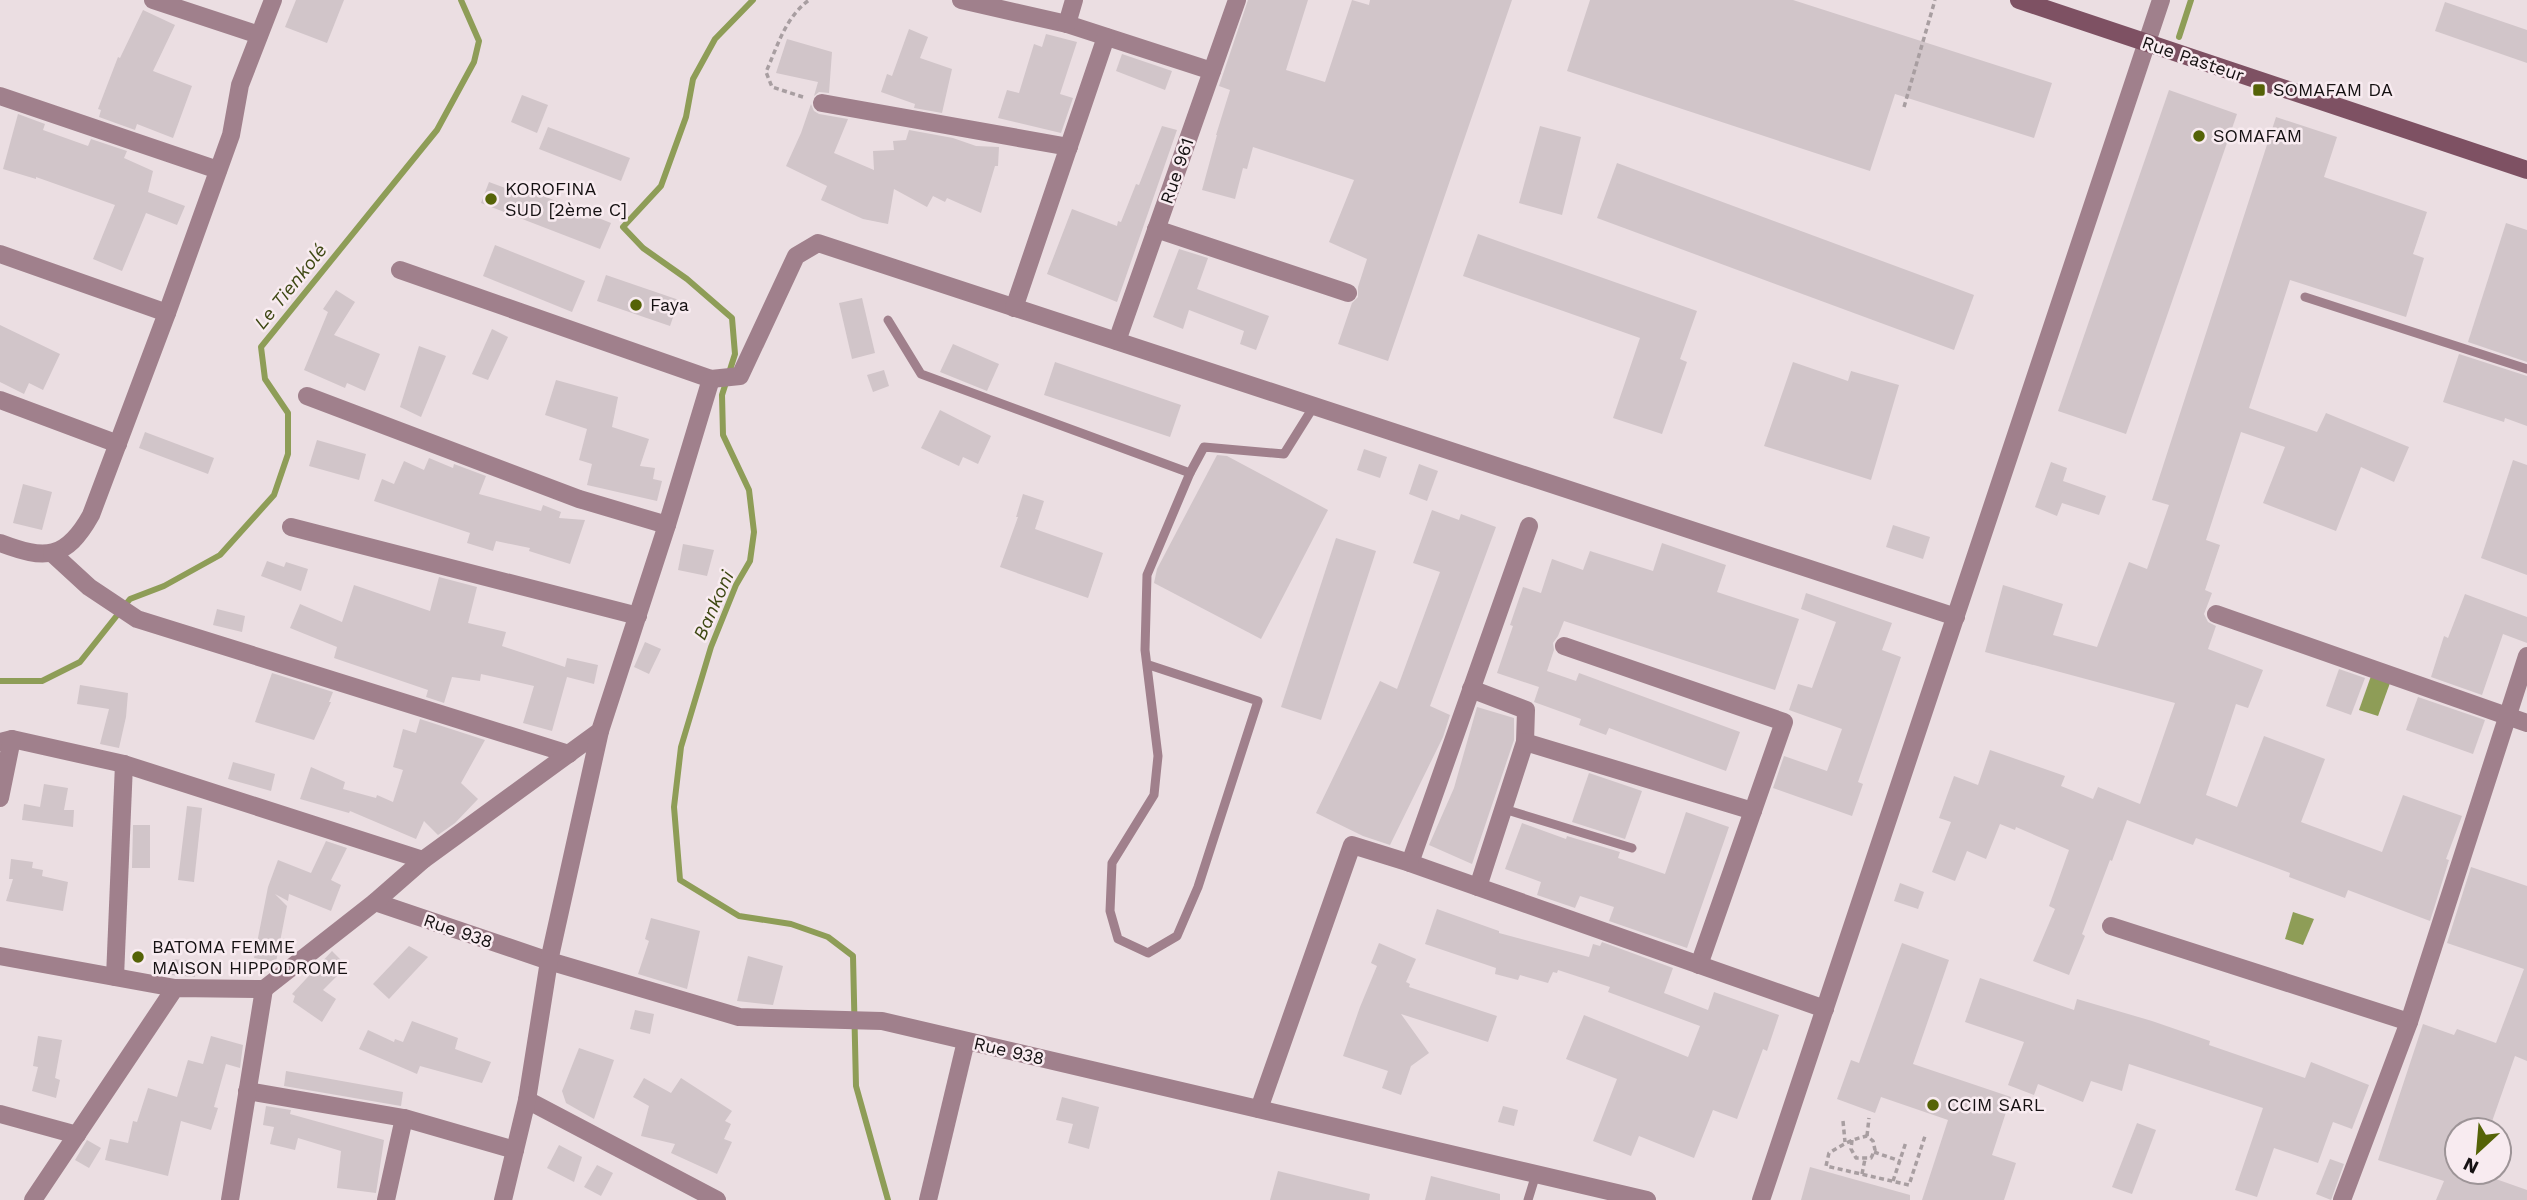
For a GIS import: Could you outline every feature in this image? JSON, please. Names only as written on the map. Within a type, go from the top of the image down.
[{"type":"main road","name":"Rue Pasteur","points":[[2018,0],[2527,170]]},
{"type":"street","points":[[153,0],[260,35]]},
{"type":"street","points":[[0,543],[33,554],[52,553],[68,546],[80,535],[91,515],[231,135],[240,85],[273,0]]},
{"type":"street","points":[[961,0],[1067,24],[1212,71]]},
{"type":"street","points":[[1067,24],[1074,0]]},
{"type":"street","name":"Rue 961","points":[[1117,341],[1237,0]]},
{"type":"street","points":[[1761,1200],[2161,0]]},
{"type":"street","points":[[1014,308],[1106,37]]},
{"type":"street","points":[[1,98],[218,170]]},
{"type":"street","points":[[822,103],[1069,147]]},
{"type":"street","points":[[1156,229],[1348,293]]},
{"type":"street","points":[[401,270],[711,379],[740,376],[796,256],[818,243],[1956,617]]},
{"type":"street","points":[[0,254],[167,313]]},
{"type":"street","points":[[503,1200],[527,1100],[549,961],[600,731],[711,379]]},
{"type":"street","points":[[307,396],[579,499],[667,525]]},
{"type":"street","points":[[0,400],[118,444]]},
{"type":"street","points":[[1410,863],[1529,526]]},
{"type":"street","points":[[291,527],[638,616]]},
{"type":"street","points":[[52,553],[89,587],[136,619],[569,754]]},
{"type":"street","points":[[2216,614],[2527,723]]},
{"type":"street","points":[[1564,646],[1784,722],[1699,965]]},
{"type":"street","points":[[2342,1200],[2409,1022],[2527,656]]},
{"type":"street","points":[[1471,689],[1526,710],[1525,742],[1478,887]]},
{"type":"street","points":[[0,956],[175,988],[264,989],[375,902],[423,860],[600,731]]},
{"type":"street","points":[[0,798],[6,741],[124,764],[423,860]]},
{"type":"street","points":[[1525,742],[1753,811]]},
{"type":"street","points":[[115,977],[124,764]]},
{"type":"street","points":[[1259,1109],[1352,845],[1825,1009]]},
{"type":"street","name":"Rue 938","points":[[375,902],[549,961],[739,1017],[882,1021],[1647,1200]]},
{"type":"street","points":[[2111,926],[2409,1022]]},
{"type":"street","points":[[33,1200],[175,988]]},
{"type":"street","points":[[230,1200],[264,989]]},
{"type":"street","points":[[928,1200],[966,1041]]},
{"type":"street","points":[[247,1091],[404,1118],[515,1150]]},
{"type":"street","points":[[527,1100],[717,1200]]},
{"type":"street","points":[[0,1114],[77,1135]]},
{"type":"street","points":[[386,1200],[404,1118]]},
{"type":"lane","points":[[2305,297],[2527,369]]},
{"type":"lane","points":[[888,320],[921,374],[1190,472]]},
{"type":"lane","points":[[1149,665],[1258,701],[1198,887],[1177,936],[1148,953],[1118,939],[1110,911],[1112,863],[1154,795],[1158,756],[1149,665],[1145,650],[1147,575],[1190,472],[1204,447],[1284,454],[1314,406]]},
{"type":"lane","points":[[1504,809],[1632,848]]},
{"type":"lane","points":[[1528,1200],[1536,1174]]},
{"type":"path","points":[[809,0],[796,9],[788,21],[766,72],[772,87],[822,103]]},
{"type":"path","points":[[1904,107],[1935,0]]},
{"type":"path","points":[[1867,1136],[1869,1118]]},
{"type":"path","points":[[1843,1121],[1845,1142]]},
{"type":"path","points":[[1867,1136],[1845,1142],[1829,1153],[1826,1166],[1909,1185],[1924,1136]]},
{"type":"path","points":[[1852,1140],[1851,1149],[1856,1158],[1871,1158],[1874,1152],[1873,1141],[1867,1136]]},
{"type":"path","points":[[1893,1181],[1906,1142]]},
{"type":"path","points":[[1874,1152],[1900,1160]]},
{"type":"path","points":[[1863,1174],[1865,1159]]},
{"type":"shaded area","points":[[2371,676],[2390,683],[2378,716],[2359,710]]},
{"type":"shaded area","points":[[2293,912],[2314,919],[2303,945],[2285,939]]},
{"type":"building","points":[[296,0],[344,0],[327,43],[285,27]]},
{"type":"building","points":[[1248,0],[1308,0],[1286,70],[1325,82],[1352,0],[1369,5],[1370,0],[1512,0],[1388,361],[1338,344],[1352,303],[1358,297],[1358,287],[1367,259],[1329,242],[1354,180],[1253,147],[1247,169],[1243,168],[1235,199],[1202,190],[1230,90],[1219,86]]},
{"type":"building","points":[[1590,0],[1793,0],[2052,83],[2034,138],[1895,94],[1870,171],[1567,71]]},
{"type":"building","points":[[2445,2],[2527,30],[2527,63],[2435,31]]},
{"type":"building","points":[[143,10],[175,25],[153,71],[192,86],[173,138],[137,124],[135,130],[99,117],[101,110],[98,109],[118,57],[120,58]]},
{"type":"building","points":[[909,29],[928,37],[920,58],[952,69],[942,113],[914,108],[915,104],[881,92],[887,74],[892,76]]},
{"type":"building","points":[[1046,34],[1077,42],[1060,94],[1073,98],[1061,133],[998,118],[1007,90],[1019,93],[1034,44],[1042,47]]},
{"type":"building","points":[[787,39],[832,52],[829,93],[819,92],[814,96],[818,82],[776,73]]},
{"type":"building","points":[[1122,54],[1172,71],[1165,90],[1116,71]]},
{"type":"building","points":[[2169,90],[2237,114],[2126,434],[2058,411]]},
{"type":"building","points":[[522,95],[548,105],[537,133],[511,122]]},
{"type":"building","points":[[811,104],[819,114],[848,119],[834,153],[874,170],[873,151],[894,150],[893,141],[906,140],[909,130],[953,138],[976,146],[999,147],[998,166],[995,166],[981,213],[947,198],[945,202],[933,196],[927,207],[894,189],[888,224],[863,219],[821,200],[827,186],[786,166]]},
{"type":"building","points":[[18,114],[45,124],[43,130],[88,146],[91,139],[127,151],[124,158],[153,171],[148,192],[185,206],[177,225],[146,213],[122,271],[93,259],[115,205],[36,177],[3,169]]},
{"type":"building","points":[[2276,117],[2337,137],[2324,177],[2427,212],[2413,254],[2424,258],[2406,317],[2290,280],[2249,408],[2317,432],[2326,413],[2409,447],[2394,482],[2361,467],[2336,531],[2263,503],[2285,447],[2241,432],[2206,540],[2220,545],[2205,590],[2212,593],[2204,614],[2208,622],[2216,626],[2208,649],[2263,670],[2248,708],[2236,704],[2206,795],[2237,807],[2264,736],[2325,759],[2301,822],[2382,852],[2403,795],[2462,816],[2446,859],[2449,860],[2430,921],[2348,890],[2345,898],[2289,877],[2290,873],[2196,838],[2193,845],[2127,820],[2082,934],[2085,936],[2069,975],[2033,961],[2055,909],[2049,906],[2069,850],[2016,827],[2015,830],[2000,824],[1986,859],[1967,851],[1955,881],[1932,872],[1951,822],[1939,818],[1954,776],[1978,785],[1990,750],[2065,776],[2061,786],[2093,799],[2098,787],[2140,804],[2175,703],[1985,652],[2003,585],[2063,604],[2053,635],[2097,647],[2129,562],[2147,569],[2169,505],[2152,500]]},
{"type":"building","points":[[1162,126],[1177,130],[1117,302],[1047,274],[1072,209],[1117,226],[1118,221],[1121,222]]},
{"type":"building","points":[[1540,126],[1581,137],[1562,215],[1519,203]]},
{"type":"building","points":[[548,127],[630,158],[621,181],[539,149]]},
{"type":"building","points":[[1617,163],[1974,295],[1954,350],[1597,218]]},
{"type":"building","points":[[489,182],[524,195],[526,189],[611,223],[600,249],[481,203]]},
{"type":"building","points":[[2506,223],[2527,230],[2527,362],[2468,342]]},
{"type":"building","points":[[1478,234],[1697,311],[1680,359],[1687,362],[1662,434],[1613,418],[1640,338],[1463,276]]},
{"type":"building","points":[[495,245],[585,281],[572,312],[483,276]]},
{"type":"building","points":[[1179,249],[1208,258],[1197,289],[1269,316],[1256,350],[1240,344],[1244,331],[1189,310],[1183,329],[1153,317]]},
{"type":"building","points":[[606,275],[679,300],[670,326],[597,301]]},
{"type":"building","points":[[336,290],[355,302],[334,335],[380,354],[365,391],[347,383],[345,388],[304,370],[328,312],[323,309]]},
{"type":"building","points":[[862,298],[875,353],[852,359],[839,303]]},
{"type":"building","points":[[0,325],[60,354],[43,390],[29,383],[24,394],[0,382]]},
{"type":"building","points":[[492,329],[508,337],[488,380],[472,374]]},
{"type":"building","points":[[953,344],[999,364],[987,391],[940,372]]},
{"type":"building","points":[[419,346],[446,356],[421,417],[400,407]]},
{"type":"building","points":[[2459,354],[2527,376],[2527,426],[2505,418],[2504,422],[2443,402]]},
{"type":"building","points":[[1055,362],[1181,405],[1170,437],[1044,395]]},
{"type":"building","points":[[1793,362],[1848,381],[1851,371],[1899,385],[1871,480],[1764,446]]},
{"type":"building","points":[[884,370],[889,386],[873,392],[867,375]]},
{"type":"building","points":[[556,380],[618,397],[612,427],[649,439],[640,466],[655,468],[653,479],[662,481],[657,501],[587,485],[592,464],[579,460],[587,429],[545,415]]},
{"type":"building","points":[[940,410],[991,436],[978,464],[963,457],[959,466],[921,448]]},
{"type":"building","points":[[145,432],[214,458],[208,474],[139,448]]},
{"type":"building","points":[[317,440],[366,454],[359,480],[309,466]]},
{"type":"building","points":[[1364,449],[1387,457],[1380,478],[1357,470]]},
{"type":"building","points":[[1217,455],[1227,456],[1328,510],[1261,639],[1154,583],[1157,569]]},
{"type":"building","points":[[429,458],[453,468],[454,464],[486,476],[479,494],[541,511],[543,505],[561,512],[559,518],[585,520],[570,564],[529,551],[530,548],[496,541],[493,551],[467,543],[470,533],[374,501],[382,479],[394,484],[404,461],[424,470]]},
{"type":"building","points":[[2513,460],[2527,465],[2527,575],[2481,558]]},
{"type":"building","points":[[2051,462],[2067,468],[2063,481],[2106,496],[2099,515],[2062,503],[2057,516],[2035,507]]},
{"type":"building","points":[[1419,464],[1438,471],[1427,501],[1409,494]]},
{"type":"building","points":[[23,484],[52,492],[42,530],[13,523]]},
{"type":"building","points":[[1023,494],[1044,501],[1035,529],[1103,553],[1088,598],[1000,567],[1018,517]]},
{"type":"building","points":[[1432,510],[1459,520],[1461,514],[1496,527],[1430,706],[1450,715],[1443,737],[1390,845],[1363,836],[1316,813],[1380,681],[1397,689],[1440,572],[1413,563]]},
{"type":"building","points":[[1893,525],[1930,537],[1923,559],[1886,547]]},
{"type":"building","points":[[1336,538],[1376,551],[1321,720],[1281,707]]},
{"type":"building","points":[[1662,543],[1726,565],[1717,592],[1799,619],[1775,690],[1564,621],[1553,643],[1554,650],[1547,671],[1576,681],[1579,673],[1740,732],[1726,771],[1609,728],[1606,735],[1579,725],[1581,719],[1534,702],[1539,687],[1497,673],[1523,587],[1541,593],[1552,559],[1583,570],[1590,551],[1653,571]]},
{"type":"building","points":[[683,544],[714,550],[707,576],[678,570]]},
{"type":"building","points":[[267,561],[284,567],[286,562],[308,569],[301,591],[261,576]]},
{"type":"building","points":[[439,577],[477,587],[468,623],[506,632],[502,646],[565,667],[567,658],[598,665],[594,684],[567,677],[552,731],[523,723],[534,686],[481,674],[480,681],[452,677],[444,703],[426,697],[428,690],[334,658],[337,647],[290,628],[300,604],[342,622],[354,585],[430,611]]},
{"type":"building","points":[[1806,593],[1892,623],[1882,650],[1901,657],[1858,782],[1863,784],[1852,816],[1773,788],[1784,756],[1827,771],[1842,729],[1789,710],[1798,684],[1812,688],[1836,622],[1801,609]]},
{"type":"building","points":[[2465,594],[2527,617],[2527,643],[2503,634],[2482,695],[2431,677],[2444,636],[2448,638]]},
{"type":"building","points":[[217,609],[245,616],[242,632],[213,625]]},
{"type":"building","points":[[645,642],[661,649],[649,674],[634,667]]},
{"type":"building","points":[[2339,669],[2365,678],[2351,715],[2326,706]]},
{"type":"building","points":[[272,673],[333,692],[314,740],[255,722]]},
{"type":"building","points":[[80,685],[128,693],[119,748],[100,744],[109,709],[77,704]]},
{"type":"building","points":[[2418,697],[2485,720],[2473,754],[2406,730]]},
{"type":"building","points":[[1477,707],[1514,718],[1514,740],[1472,864],[1429,845],[1454,788]]},
{"type":"building","points":[[420,719],[485,740],[461,783],[478,799],[455,823],[438,835],[424,821],[416,839],[350,811],[349,813],[300,799],[311,767],[345,782],[343,789],[376,798],[377,795],[393,802],[403,770],[393,767],[403,729],[416,733]]},
{"type":"building","points":[[233,762],[275,774],[271,791],[228,779]]},
{"type":"building","points":[[1589,773],[1642,791],[1625,839],[1572,822]]},
{"type":"building","points":[[44,784],[68,788],[64,810],[74,810],[73,827],[22,820],[24,804],[40,807]]},
{"type":"building","points":[[187,806],[202,808],[194,882],[178,880]]},
{"type":"building","points":[[1686,812],[1729,827],[1687,948],[1609,921],[1614,907],[1580,896],[1575,908],[1537,895],[1541,882],[1505,869],[1522,823],[1566,839],[1567,836],[1620,852],[1618,858],[1665,874]]},
{"type":"building","points":[[133,825],[150,825],[150,868],[132,868]]},
{"type":"building","points":[[326,841],[347,848],[331,880],[341,885],[331,911],[289,894],[288,901],[275,894],[287,906],[276,962],[254,958],[268,887],[278,860],[311,873]]},
{"type":"building","points":[[11,859],[33,862],[32,868],[43,870],[42,876],[68,882],[63,911],[6,901],[13,879],[9,879]]},
{"type":"building","points":[[2471,867],[2527,886],[2527,1061],[2515,1056],[2494,1116],[2443,1116],[2443,1181],[2378,1160],[2423,1024],[2454,1035],[2457,1029],[2496,1043],[2524,969],[2447,943]]},
{"type":"building","points":[[1900,883],[1924,892],[1918,909],[1894,901]]},
{"type":"building","points":[[1437,909],[1499,933],[1589,957],[1593,944],[1600,946],[1602,942],[1673,968],[1664,993],[1708,1010],[1714,992],[1779,1015],[1767,1051],[1763,1049],[1737,1119],[1713,1110],[1694,1158],[1639,1136],[1631,1156],[1593,1141],[1617,1079],[1566,1059],[1584,1015],[1688,1057],[1700,1026],[1608,992],[1610,987],[1558,970],[1557,973],[1553,972],[1548,983],[1520,975],[1518,980],[1495,974],[1496,968],[1425,944]]},
{"type":"building","points":[[651,918],[700,931],[687,989],[638,974],[649,941],[645,939]]},
{"type":"building","points":[[1379,943],[1416,959],[1406,982],[1410,984],[1409,987],[1497,1016],[1488,1042],[1401,1014],[1429,1053],[1411,1066],[1401,1095],[1382,1088],[1388,1071],[1343,1056],[1377,966],[1371,963]]},
{"type":"building","points":[[1902,943],[1949,960],[1913,1064],[2011,1097],[1992,1155],[2016,1163],[2004,1200],[1922,1200],[1948,1120],[1881,1097],[1875,1113],[1837,1099],[1851,1060],[1859,1063]]},
{"type":"building","points":[[409,946],[428,957],[389,999],[373,984]]},
{"type":"building","points":[[332,951],[347,966],[323,990],[336,999],[322,1022],[293,1002],[295,996],[292,994]]},
{"type":"building","points":[[748,956],[783,966],[773,1005],[737,1001]]},
{"type":"building","points":[[172,959],[196,961],[195,977],[171,975]]},
{"type":"building","points":[[1980,978],[2074,1010],[2077,999],[2152,1021],[2210,1041],[2209,1045],[2305,1078],[2311,1062],[2369,1085],[2352,1129],[2333,1122],[2318,1163],[2274,1148],[2257,1197],[2235,1190],[2263,1108],[2129,1064],[2122,1091],[2091,1081],[2083,1102],[2038,1084],[2034,1095],[2008,1085],[2024,1042],[1965,1022]]},
{"type":"building","points":[[635,1010],[654,1014],[650,1034],[630,1029]]},
{"type":"building","points":[[412,1021],[458,1038],[455,1049],[491,1062],[482,1083],[420,1066],[417,1074],[359,1049],[368,1030],[394,1042],[395,1039],[403,1042]]},
{"type":"building","points":[[38,1036],[62,1040],[55,1078],[60,1080],[56,1098],[32,1091],[38,1067],[33,1066]]},
{"type":"building","points":[[211,1036],[243,1045],[240,1068],[226,1064],[214,1107],[218,1108],[211,1130],[181,1121],[168,1176],[105,1160],[110,1139],[128,1143],[133,1121],[137,1122],[148,1088],[177,1097],[188,1060],[203,1064]]},
{"type":"building","points":[[579,1048],[614,1060],[594,1119],[566,1103],[562,1091]]},
{"type":"building","points":[[286,1071],[403,1092],[401,1106],[284,1086]]},
{"type":"building","points":[[644,1078],[671,1093],[681,1078],[732,1111],[725,1121],[731,1124],[724,1139],[732,1142],[717,1174],[671,1153],[675,1144],[641,1136],[649,1106],[633,1097]]},
{"type":"building","points":[[1062,1097],[1099,1107],[1089,1149],[1068,1143],[1073,1124],[1056,1120]]},
{"type":"building","points":[[266,1106],[291,1110],[290,1114],[384,1140],[376,1193],[337,1188],[341,1151],[298,1138],[295,1150],[270,1144],[274,1127],[263,1125]]},
{"type":"building","points":[[1503,1106],[1518,1110],[1514,1126],[1498,1122]]},
{"type":"building","points":[[2137,1123],[2156,1130],[2132,1194],[2112,1187]]},
{"type":"building","points":[[87,1140],[101,1148],[89,1168],[75,1160]]},
{"type":"building","points":[[559,1145],[582,1157],[574,1182],[547,1168]]},
{"type":"building","points":[[2330,1159],[2344,1164],[2331,1200],[2316,1194]]},
{"type":"building","points":[[597,1165],[613,1173],[601,1196],[584,1187]]},
{"type":"building","points":[[1810,1167],[1910,1195],[1910,1200],[1801,1200]]},
{"type":"building","points":[[1278,1171],[1370,1194],[1369,1200],[1270,1200]]},
{"type":"building","points":[[1431,1176],[1500,1194],[1500,1200],[1425,1200]]},
{"type":"building","points":[[2443,1183],[2443,1186],[2513,1185],[2527,1190],[2527,1200],[2436,1200]]},
{"type":"waterway","name":"Le Tienkolé","points":[[0,681],[42,681],[80,662],[130,599],[164,586],[220,555],[274,495],[288,454],[288,413],[265,379],[261,347],[437,130],[474,62],[479,41],[461,0]]},
{"type":"waterway","name":"Bankoni","points":[[753,0],[715,39],[693,79],[686,117],[661,186],[623,227],[643,248],[687,279],[732,318],[735,354],[722,395],[723,435],[749,490],[754,532],[750,561],[736,585],[711,647],[681,747],[674,807],[680,880],[739,916],[791,924],[828,937],[853,956],[856,1086],[888,1200]]},
{"type":"waterway","points":[[2179,37],[2191,0]]},
{"type":"place","name":"SOMAFAM DA","points":[[2259,90]]},
{"type":"place","name":"SOMAFAM","points":[[2199,136]]},
{"type":"place","name":"KOROFINA SUD [2ème C]","points":[[491,199]]},
{"type":"place","name":"Faya","points":[[636,305]]},
{"type":"place","name":"BATOMA FEMME MAISON HIPPODROME","points":[[138,957]]},
{"type":"place","name":"CCIM SARL","points":[[1933,1105]]}]
